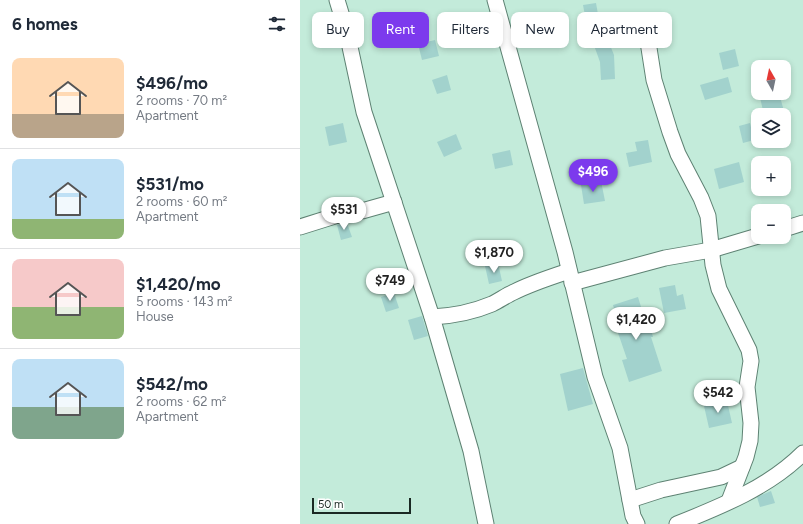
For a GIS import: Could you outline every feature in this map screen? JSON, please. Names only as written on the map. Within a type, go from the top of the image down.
[{"type":"street","points":[[337,0],[364,112],[432,317],[471,451],[486,524]]},
{"type":"street","points":[[496,0],[571,277],[595,377],[620,448],[633,516],[637,524]]},
{"type":"street","points":[[650,48],[660,101],[678,154],[701,198],[708,216],[711,250],[719,290],[749,350],[751,361],[747,387],[751,423],[750,440],[742,467],[728,501]]},
{"type":"street","points":[[300,227],[336,216],[362,211],[394,202]]},
{"type":"street","points":[[791,226],[803,223]]},
{"type":"street","points":[[432,317],[449,316],[473,310],[493,303],[513,292],[543,279],[571,277],[711,250],[751,238]]},
{"type":"street","points":[[677,524],[778,476],[803,453]]},
{"type":"street","points":[[630,500],[662,490],[721,477],[742,467]]},
{"type":"building","points":[[596,3],[598,12],[584,12],[583,5]]},
{"type":"building","points":[[435,40],[439,56],[422,60],[419,48],[429,48],[429,41]]},
{"type":"building","points":[[595,48],[611,48],[614,55],[615,79],[601,80],[600,62]]},
{"type":"building","points":[[735,49],[739,66],[723,70],[719,53]]},
{"type":"building","points":[[447,75],[451,90],[437,94],[432,80]]},
{"type":"building","points":[[728,77],[732,92],[705,100],[700,85]]},
{"type":"building","points":[[761,100],[781,100],[783,108],[762,108]]},
{"type":"building","points":[[343,123],[347,142],[329,146],[325,127]]},
{"type":"building","points":[[750,123],[751,141],[743,143],[739,126]]},
{"type":"building","points":[[456,134],[462,149],[444,157],[437,142]]},
{"type":"building","points":[[648,140],[652,162],[629,167],[626,153],[637,151],[635,142]]},
{"type":"building","points":[[510,150],[513,165],[495,169],[492,154]]},
{"type":"building","points":[[739,162],[744,182],[719,189],[714,169]]},
{"type":"building","points":[[601,181],[605,201],[584,204],[581,185]]},
{"type":"building","points":[[347,223],[352,237],[341,240],[337,225]]},
{"type":"building","points":[[498,263],[502,281],[489,284],[485,266]]},
{"type":"building","points":[[675,285],[677,296],[683,294],[686,309],[664,313],[659,288]]},
{"type":"building","points":[[394,293],[399,308],[386,312],[381,297]]},
{"type":"building","points":[[638,297],[645,320],[648,319],[653,337],[651,337],[662,371],[629,382],[622,360],[627,359],[617,330],[620,329],[613,305]]},
{"type":"building","points":[[422,316],[428,336],[414,340],[408,320]]},
{"type":"building","points":[[583,368],[593,404],[568,411],[560,374]]},
{"type":"building","points":[[727,401],[732,423],[709,428],[704,406]]},
{"type":"building","points":[[771,491],[775,503],[760,507],[757,497]]}]
